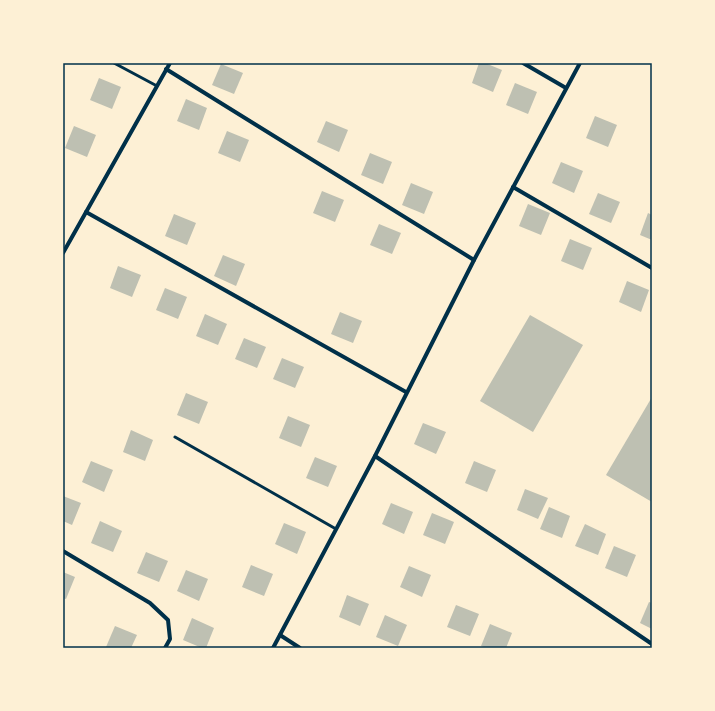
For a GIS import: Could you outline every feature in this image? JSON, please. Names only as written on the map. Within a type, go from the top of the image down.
[{"type":"street","points":[[63,253],[170,63]]},
{"type":"street","points":[[523,63],[566,88]]},
{"type":"street","points":[[273,648],[375,456],[474,260],[580,63]]},
{"type":"street","points":[[166,69],[474,260]]},
{"type":"street","points":[[513,187],[652,268]]},
{"type":"street","points":[[86,212],[406,392]]},
{"type":"street","points":[[375,456],[652,644]]},
{"type":"street","points":[[63,551],[150,603],[168,620],[170,639],[165,648]]},
{"type":"street","points":[[280,635],[300,648]]},
{"type":"lane","points":[[114,63],[157,86]]},
{"type":"lane","points":[[175,437],[336,529]]},
{"type":"building","points":[[479,63],[485,63],[502,70],[493,92],[472,83]]},
{"type":"building","points":[[221,64],[243,73],[234,94],[212,85]]},
{"type":"building","points":[[99,78],[121,87],[112,109],[90,100]]},
{"type":"building","points":[[515,83],[537,92],[528,114],[506,105]]},
{"type":"building","points":[[186,99],[207,108],[199,130],[177,121]]},
{"type":"building","points":[[595,116],[617,125],[608,147],[586,138]]},
{"type":"building","points":[[326,121],[348,130],[339,152],[317,142]]},
{"type":"building","points":[[74,126],[96,135],[87,157],[65,148]]},
{"type":"building","points":[[227,131],[249,140],[240,162],[218,153]]},
{"type":"building","points":[[370,153],[392,162],[383,184],[361,175]]},
{"type":"building","points":[[561,162],[583,171],[574,193],[552,183]]},
{"type":"building","points":[[411,183],[433,192],[424,214],[402,205]]},
{"type":"building","points":[[322,191],[344,200],[335,222],[313,213]]},
{"type":"building","points":[[598,193],[620,202],[611,223],[589,214]]},
{"type":"building","points":[[528,204],[550,213],[541,235],[519,226]]},
{"type":"building","points":[[648,213],[652,215],[652,240],[640,235]]},
{"type":"building","points":[[174,214],[196,223],[187,245],[165,236]]},
{"type":"building","points":[[379,224],[401,233],[392,254],[370,245]]},
{"type":"building","points":[[570,239],[592,248],[583,270],[561,261]]},
{"type":"building","points":[[223,255],[245,264],[236,286],[214,276]]},
{"type":"building","points":[[118,266],[141,275],[132,297],[110,288]]},
{"type":"building","points":[[627,281],[649,290],[641,312],[619,302]]},
{"type":"building","points":[[165,288],[187,297],[178,319],[156,310]]},
{"type":"building","points":[[340,312],[362,321],[353,343],[331,334]]},
{"type":"building","points":[[205,314],[227,324],[218,345],[196,336]]},
{"type":"building","points":[[530,315],[583,345],[533,432],[480,401]]},
{"type":"building","points":[[244,338],[266,347],[257,368],[235,359]]},
{"type":"building","points":[[282,358],[304,367],[295,388],[273,379]]},
{"type":"building","points":[[186,393],[208,402],[199,424],[177,415]]},
{"type":"building","points":[[652,397],[652,502],[606,475]]},
{"type":"building","points":[[288,416],[310,425],[301,447],[279,438]]},
{"type":"building","points":[[423,423],[446,432],[436,454],[414,444]]},
{"type":"building","points":[[131,430],[153,440],[145,461],[123,452]]},
{"type":"building","points":[[315,457],[337,466],[328,487],[306,478]]},
{"type":"building","points":[[91,461],[113,470],[104,492],[82,482]]},
{"type":"building","points":[[474,461],[496,470],[487,492],[465,483]]},
{"type":"building","points":[[525,489],[548,498],[538,519],[517,510]]},
{"type":"building","points":[[63,496],[81,503],[72,525],[63,521]]},
{"type":"building","points":[[391,503],[413,512],[404,534],[382,524]]},
{"type":"building","points":[[549,507],[570,516],[562,538],[540,529]]},
{"type":"building","points":[[432,513],[454,522],[445,544],[423,535]]},
{"type":"building","points":[[100,521],[122,531],[113,552],[91,543]]},
{"type":"building","points":[[284,523],[306,532],[297,554],[275,544]]},
{"type":"building","points":[[585,524],[606,534],[598,555],[575,546]]},
{"type":"building","points":[[614,546],[636,555],[627,577],[605,568]]},
{"type":"building","points":[[146,552],[168,561],[159,582],[137,573]]},
{"type":"building","points":[[251,565],[273,574],[264,596],[242,587]]},
{"type":"building","points":[[409,566],[431,575],[422,597],[400,587]]},
{"type":"building","points":[[186,570],[208,579],[199,601],[177,591]]},
{"type":"building","points":[[63,572],[75,577],[66,599],[63,598]]},
{"type":"building","points":[[347,595],[369,604],[360,626],[339,617]]},
{"type":"building","points":[[649,602],[652,603],[652,629],[640,623]]},
{"type":"building","points":[[456,605],[479,614],[470,636],[447,627]]},
{"type":"building","points":[[385,615],[407,625],[398,646],[376,637]]},
{"type":"building","points":[[192,618],[214,628],[206,648],[202,648],[183,640]]},
{"type":"building","points":[[490,624],[512,633],[506,648],[487,648],[481,646]]},
{"type":"building","points":[[115,626],[137,635],[131,648],[106,647]]}]
